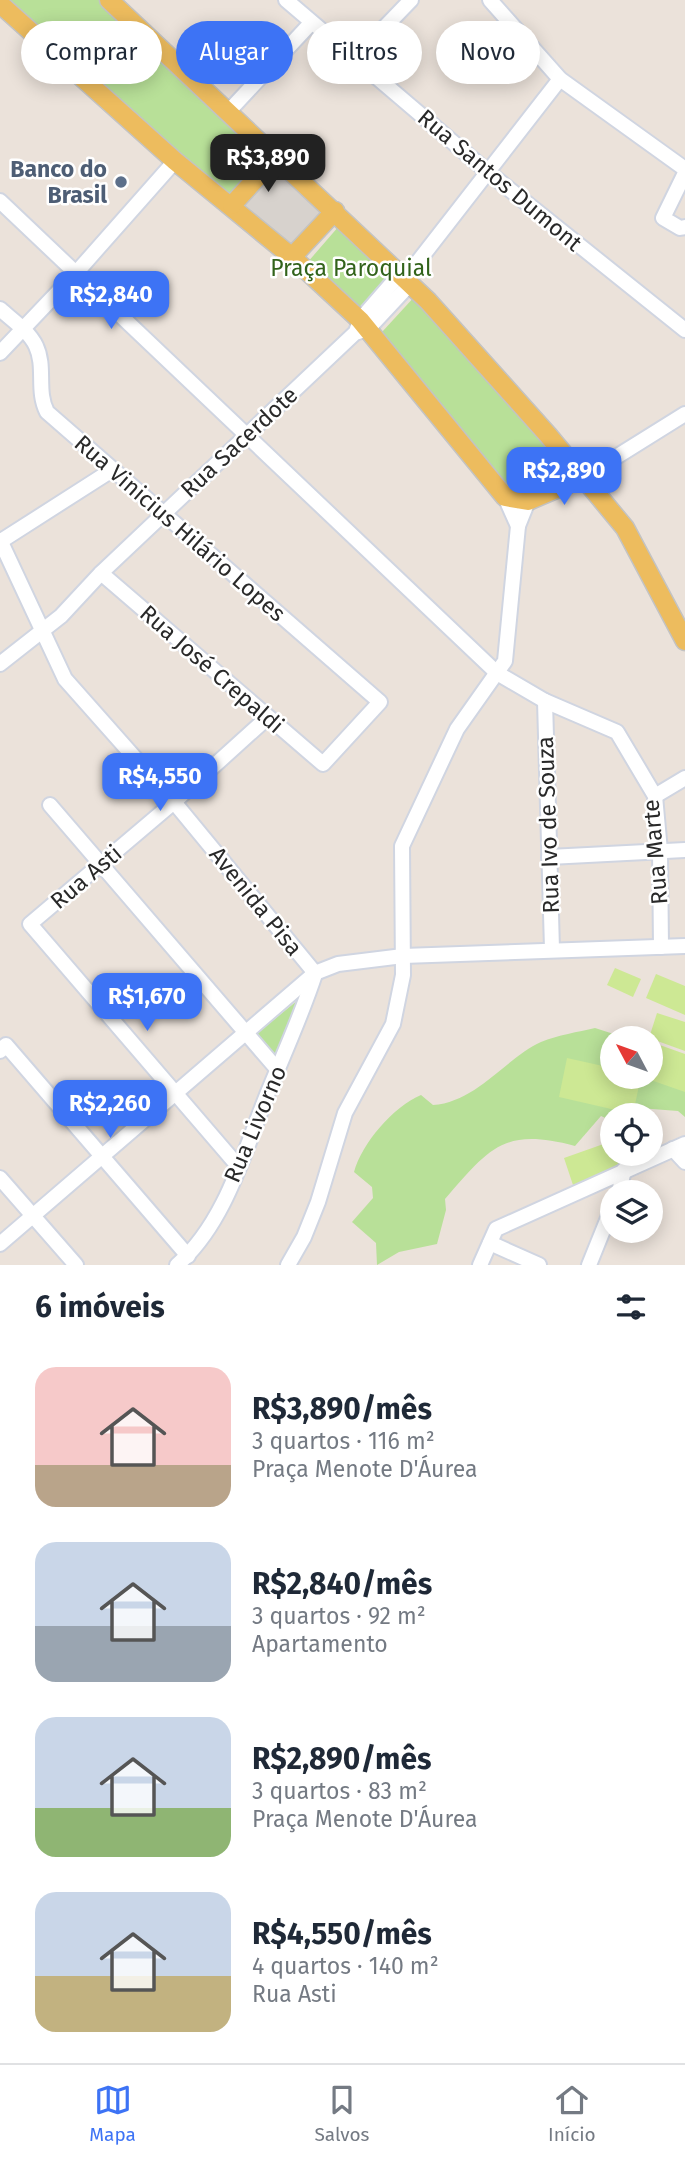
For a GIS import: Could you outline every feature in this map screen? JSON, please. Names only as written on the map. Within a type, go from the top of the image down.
[{"type":"main road","points":[[109,0],[407,277],[584,477],[625,528],[685,641]]},
{"type":"main road","points":[[0,4],[175,161],[297,261],[361,328],[505,497],[528,501],[584,477]]},
{"type":"main road","points":[[228,202],[276,157]]},
{"type":"main road","points":[[297,261],[339,215]]},
{"type":"street","name":"Rua Santos Dumont","points":[[286,0],[308,21]]},
{"type":"street","points":[[391,21],[411,0]]},
{"type":"street","points":[[495,1],[560,79],[685,171],[663,218],[680,228],[685,227]]},
{"type":"street","points":[[229,111],[307,26]]},
{"type":"street","name":"Rua Sacerdote","points":[[0,664],[42,631],[162,514],[361,328],[407,277],[560,79]]},
{"type":"street","name":"Rua Santos Dumont","points":[[381,84],[685,330]]},
{"type":"street","points":[[0,353],[76,273],[175,161]]},
{"type":"street","name":"Rua Marte","points":[[0,201],[497,673],[545,701],[617,732],[655,796],[660,851],[661,947]]},
{"type":"street","points":[[0,309],[23,330]]},
{"type":"street","name":"Rua Vinicius Hilário Lopes","points":[[23,330],[37,348],[41,401],[47,412],[380,702],[323,764]]},
{"type":"street","points":[[584,477],[683,421]]},
{"type":"street","points":[[0,540],[112,470]]},
{"type":"street","points":[[505,497],[518,526]]},
{"type":"street","points":[[288,1265],[304,1237],[318,1202],[345,1114],[393,1024],[400,998],[403,956],[402,846],[457,729],[505,661],[518,526],[528,501]]},
{"type":"street","name":"Avenida Pisa","points":[[0,540],[65,679],[174,802],[315,973]]},
{"type":"street","name":"Rua José Crepaldi","points":[[101,573],[323,764]]},
{"type":"street","name":"Rua Ivo de Souza","points":[[545,701],[552,949]]},
{"type":"street","name":"Rua Asti","points":[[176,1094],[30,924],[174,802],[267,718]]},
{"type":"street","points":[[655,796],[685,778]]},
{"type":"street","points":[[50,804],[277,1069]]},
{"type":"street","points":[[549,857],[685,850]]},
{"type":"street","points":[[0,1244],[103,1159],[315,973],[338,964],[403,956],[685,946]]},
{"type":"street","name":"Rua Livorno","points":[[183,1261],[206,1234],[238,1166],[304,1010],[315,973]]},
{"type":"street","points":[[3,1048],[103,1159],[183,1261]]},
{"type":"street","points":[[176,1094],[238,1166]]},
{"type":"street","points":[[480,1265],[493,1236],[624,1170],[679,1147],[685,1162]]},
{"type":"street","points":[[622,1180],[624,1170]]},
{"type":"street","points":[[0,1178],[76,1265]]},
{"type":"street","points":[[493,1236],[539,1265]]},
{"type":"street","points":[[590,1265],[600,1239]]},
{"type":"green space","points":[[1,0],[103,0],[125,21],[25,21]]},
{"type":"green space","points":[[162,57],[176,70],[176,84],[190,84],[266,157],[232,196],[226,195],[98,84],[162,84]]},
{"type":"green space","name":"Praça Paroquial","points":[[339,226],[395,275],[362,312],[307,263]]},
{"type":"green space","points":[[416,295],[567,469],[517,497],[382,332]]},
{"type":"green space","points":[[615,968],[641,979],[633,997],[607,985]]},
{"type":"green space","points":[[656,974],[685,986],[685,1015],[646,998]]},
{"type":"green space","points":[[303,996],[276,1061],[255,1035]]},
{"type":"green space","points":[[657,1013],[685,1022],[685,1051],[663,1043],[663,1026],[653,1026]]},
{"type":"green space","points":[[595,1028],[600,1030],[600,1089],[663,1089],[663,1061],[685,1077],[685,1117],[678,1111],[663,1110],[663,1103],[600,1103],[600,1117],[575,1146],[531,1139],[500,1146],[474,1167],[445,1199],[446,1210],[437,1244],[399,1252],[377,1265],[376,1243],[352,1222],[373,1198],[372,1187],[354,1172],[371,1138],[400,1108],[421,1095],[433,1105],[464,1096],[528,1049],[561,1036]]},
{"type":"green space","points":[[663,1046],[685,1054],[685,1092],[663,1084]]},
{"type":"green space","points":[[567,1058],[600,1065],[600,1089],[638,1089],[635,1103],[600,1103],[600,1106],[559,1097]]},
{"type":"green space","points":[[600,1145],[600,1166],[627,1166],[573,1185],[564,1158]]},
{"type":"shaded area","points":[[272,166],[324,212],[292,248],[240,203]]},
{"type":"place","name":"Banco do Brasil","points":[[121,182]]}]
